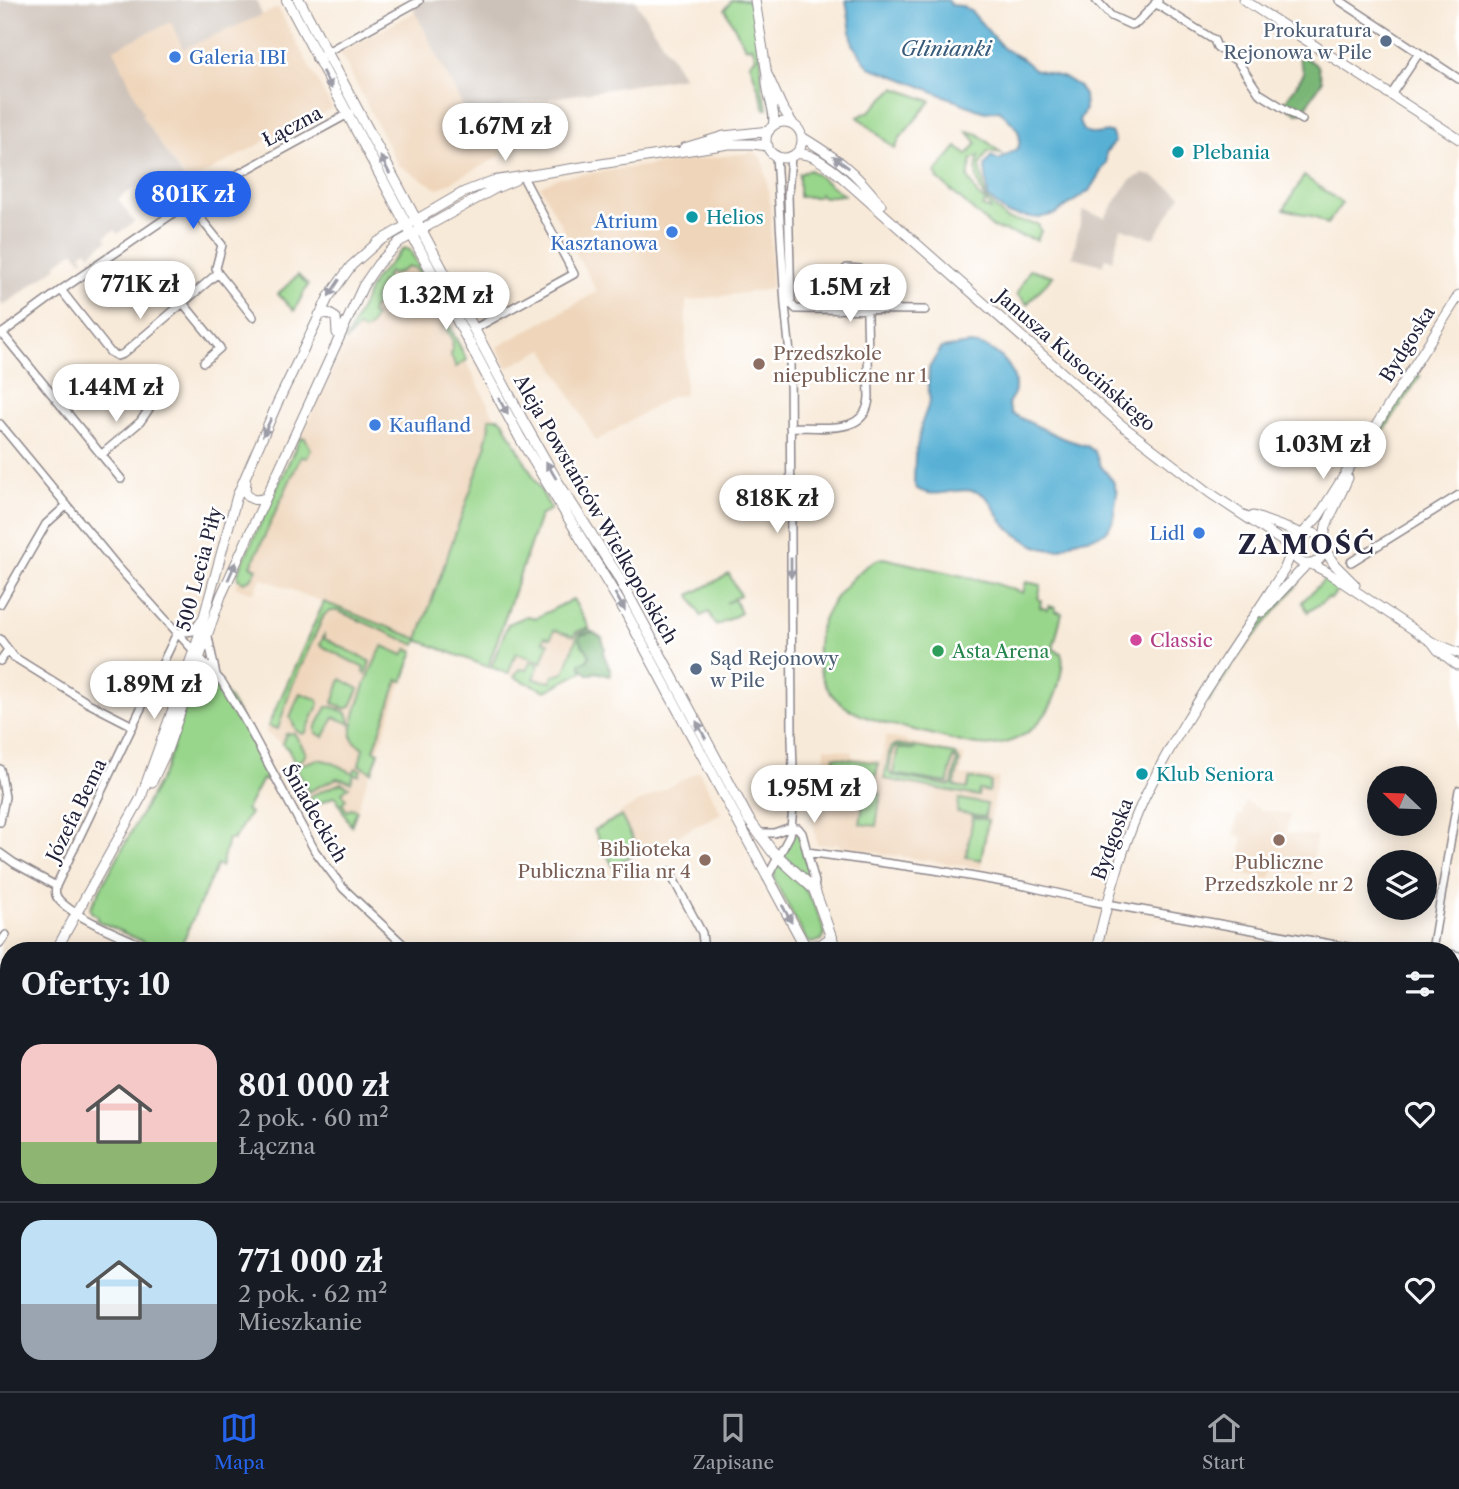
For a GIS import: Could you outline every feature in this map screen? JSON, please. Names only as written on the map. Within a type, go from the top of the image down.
[{"type":"main road","name":"Aleja Powstańców Wielkopolskich","points":[[286,0],[320,55],[410,222],[474,329],[557,481],[618,576],[757,833],[814,888],[834,942]]},
{"type":"main road","name":"Aleja Powstańców Wielkopolskich","points":[[299,0],[320,55]]},
{"type":"main road","name":"Aleja Powstańców Wielkopolskich","points":[[416,232],[520,438],[625,611],[803,942]]},
{"type":"main road","points":[[826,942],[832,937]]},
{"type":"street","points":[[755,0],[767,75],[766,87],[775,118],[766,140],[776,155],[788,304]]},
{"type":"street","points":[[1096,0],[1111,16],[1131,25],[1137,23],[1157,2],[1214,40],[1217,47],[1238,62],[1259,93],[1303,120]]},
{"type":"street","points":[[1339,0],[1459,79]]},
{"type":"street","points":[[320,55],[419,1]]},
{"type":"street","points":[[1248,1],[1459,139]]},
{"type":"street","points":[[1391,95],[1419,52]]},
{"type":"street","points":[[767,75],[782,107],[802,137],[800,146],[793,155],[788,195],[794,797],[792,828],[767,878]]},
{"type":"street","name":"Łączna","points":[[1,334],[61,290],[224,180],[351,113]]},
{"type":"street","points":[[662,155],[724,136],[771,128],[785,122],[793,124]]},
{"type":"street","name":"Janusza Kusocińskiego","points":[[802,137],[828,152],[855,173],[895,223]]},
{"type":"street","points":[[474,329],[575,274],[523,177],[729,145],[768,146]]},
{"type":"street","name":"Janusza Kusocińskiego","points":[[793,155],[803,153],[827,165],[1119,423],[1210,494],[1292,549]]},
{"type":"street","points":[[776,155],[793,155]]},
{"type":"street","name":"500 Lecia Piły","points":[[61,942],[167,750],[190,684],[228,526],[249,466],[319,315],[336,286],[373,246],[410,222],[476,187],[501,179],[523,177]]},
{"type":"street","name":"500 Lecia Piły","points":[[140,800],[221,596],[355,301],[371,274],[391,249],[416,232],[496,188],[523,177]]},
{"type":"street","points":[[188,203],[222,245],[216,268],[218,273],[253,317]]},
{"type":"street","points":[[790,426],[847,426],[864,417],[869,406],[866,276],[861,270],[852,267],[843,270],[838,277],[838,310]]},
{"type":"street","points":[[61,290],[110,352],[117,356],[123,354],[218,273]]},
{"type":"street","name":"Bydgoska","points":[[1302,533],[1312,526],[1459,295]]},
{"type":"street","points":[[183,303],[220,348],[204,362]]},
{"type":"street","points":[[788,304],[796,309],[925,310]]},
{"type":"street","name":"500 Lecia Piły","points":[[319,315],[328,313],[337,318],[334,348]]},
{"type":"street","points":[[1,334],[121,479]]},
{"type":"street","points":[[102,455],[140,422],[149,409]]},
{"type":"street","name":"Śniadeckich","points":[[0,424],[132,583],[216,676],[232,697],[321,860],[351,896],[400,942]]},
{"type":"street","name":"Bydgoska","points":[[1324,546],[1327,523],[1362,448]]},
{"type":"street","name":"500 Lecia Piły","points":[[249,466],[244,487],[246,495],[255,500],[265,498]]},
{"type":"street","points":[[1351,562],[1459,495]]},
{"type":"street","points":[[0,604],[46,524],[67,505]]},
{"type":"street","name":"Janusza Kusocińskiego","points":[[1242,513],[1302,533]]},
{"type":"street","points":[[1368,598],[1334,564],[1315,533],[1302,533],[1294,539],[1292,549],[1296,559],[1327,572],[1458,659]]},
{"type":"street","points":[[1309,564],[1321,557],[1324,546]]},
{"type":"street","name":"Bydgoska","points":[[1098,942],[1129,837],[1151,786],[1205,691],[1285,567],[1292,549]]},
{"type":"street","name":"Bydgoska","points":[[1241,638],[1309,564]]},
{"type":"street","points":[[177,633],[195,629],[208,603]]},
{"type":"street","name":"Józefa Bema","points":[[56,886],[177,633]]},
{"type":"street","name":"Śniadeckich","points":[[207,633],[216,676]]},
{"type":"street","points":[[0,639],[8,650],[78,696],[133,726]]},
{"type":"street","points":[[0,661],[8,650]]},
{"type":"street","points":[[190,684],[202,674],[216,676]]},
{"type":"street","points":[[0,769],[5,797],[0,822]]},
{"type":"street","points":[[1433,942],[1459,789]]},
{"type":"street","points":[[757,833],[778,833],[798,828],[811,853],[814,888]]},
{"type":"street","points":[[0,853],[56,886],[60,901],[78,913],[135,942]]},
{"type":"street","points":[[811,853],[935,870],[1320,942]]},
{"type":"street","points":[[669,871],[702,933],[703,942]]},
{"type":"street","points":[[1,942],[6,935]]},
{"type":"shaded area","points":[[0,0],[256,0],[262,15],[183,49],[171,22],[114,49],[143,113],[141,115],[193,192],[172,205],[173,195],[157,173],[118,199],[134,222],[118,234],[114,230],[105,237],[108,240],[90,254],[87,250],[81,254],[84,259],[82,261],[74,251],[56,264],[57,267],[3,306],[0,301]]},
{"type":"shaded area","points":[[409,0],[635,0],[684,77],[503,106],[473,127]]},
{"type":"shaded area","points":[[278,8],[332,108],[299,127],[297,124],[264,139],[267,140],[193,180],[186,180],[140,114],[113,49],[171,22],[183,48]]},
{"type":"shaded area","points":[[415,12],[473,126],[484,119],[502,155],[438,189],[398,165],[340,52]]},
{"type":"shaded area","points":[[755,152],[763,160],[770,202],[772,289],[686,301],[685,395],[672,396],[596,441],[544,349],[507,368],[497,347],[597,292],[540,186],[560,177]]},
{"type":"shaded area","points":[[1143,174],[1152,176],[1181,195],[1154,238],[1121,228],[1112,260],[1105,258],[1103,265],[1072,257],[1083,211],[1105,217],[1130,180]]},
{"type":"shaded area","points":[[404,249],[411,254],[499,425],[417,640],[351,826],[335,796],[314,806],[288,749],[265,732],[323,602],[261,578],[254,593],[235,587],[240,576],[238,574],[367,292],[385,267]]},
{"type":"shaded area","points":[[573,599],[606,660],[546,691],[491,667],[508,624],[527,616],[536,618]]},
{"type":"shaded area","points":[[886,736],[965,756],[961,775],[999,778],[981,868],[842,848],[835,843],[834,846],[817,844],[807,786],[824,781],[825,747],[851,752],[853,757],[881,760]]},
{"type":"shaded area","points":[[699,771],[721,813],[641,855],[619,813]]},
{"type":"shaded area","name":"Publiczne Przedszkole nr 2","points":[[1245,801],[1260,810],[1290,815],[1286,833],[1316,837],[1311,875],[1274,869],[1269,879],[1237,873],[1243,837],[1234,835],[1238,815],[1242,816]]},
{"type":"green space","points":[[732,0],[746,0],[752,4],[761,57],[762,88],[768,109],[765,109],[750,63],[756,57],[752,46],[745,47],[725,9]]},
{"type":"green space","points":[[1301,55],[1318,66],[1322,81],[1303,112],[1297,113],[1284,104],[1304,73],[1299,59]]},
{"type":"green space","points":[[895,88],[931,101],[900,138],[895,149],[858,117],[870,111]]},
{"type":"green space","points":[[967,131],[978,134],[1001,153],[988,151],[980,165],[986,198],[1006,219],[1038,224],[1041,231],[1037,240],[993,228],[937,178],[935,173],[957,147],[967,155],[977,143]],"holes":[[[979,156],[979,184],[991,210],[982,207],[986,202],[978,196],[968,177],[972,159]]]},
{"type":"green space","points":[[810,170],[844,195],[799,197],[799,174]]},
{"type":"green space","points":[[1304,176],[1342,203],[1327,224],[1315,217],[1284,209]]},
{"type":"green space","points":[[404,248],[410,250],[441,309],[436,311],[428,298],[429,290],[415,268],[409,267],[393,275],[389,272],[385,277],[390,280],[388,285],[382,282],[374,300],[381,303],[373,308],[371,314],[375,316],[370,327],[364,331],[358,327],[345,342],[374,280]]},
{"type":"green space","points":[[1030,269],[1053,276],[1027,304],[1017,294]]},
{"type":"green space","points":[[298,275],[308,285],[294,311],[278,294]]},
{"type":"green space","points":[[844,276],[863,276],[863,284],[859,285],[859,297],[865,300],[864,305],[842,305],[841,300],[846,297],[847,285],[842,282]]},
{"type":"green space","points":[[444,316],[467,360],[456,367],[451,356],[453,342],[442,321]]},
{"type":"green space","points":[[1415,373],[1420,376],[1371,450],[1369,448],[1374,437]]},
{"type":"green space","points":[[489,418],[503,421],[551,509],[540,516],[488,667],[418,640],[416,645],[338,611],[330,611],[324,615],[291,688],[278,729],[268,726],[324,602],[418,639],[487,444]]},
{"type":"green space","points":[[300,438],[305,438],[311,449],[307,458],[301,456],[251,566],[257,569],[251,579],[244,582],[238,579],[238,572]]},
{"type":"green space","name":"Asta Arena","points":[[883,558],[994,583],[1023,593],[1026,582],[1041,585],[1038,599],[1041,601],[1040,607],[1048,610],[1049,606],[1062,613],[1053,649],[1061,653],[1062,666],[1052,702],[1038,723],[1019,738],[986,746],[872,719],[840,703],[829,691],[821,675],[818,654],[823,619],[845,586],[868,565]]},
{"type":"green space","points":[[729,574],[740,595],[726,603],[734,599],[741,613],[716,626],[709,612],[701,616],[690,595]]},
{"type":"green space","points":[[1325,579],[1339,588],[1331,599],[1328,598],[1308,612],[1302,602]]},
{"type":"green space","points":[[1296,582],[1298,584],[1240,653],[1208,703],[1221,672],[1232,656]]},
{"type":"green space","points":[[573,599],[589,627],[576,632],[574,636],[554,630],[551,638],[545,636],[543,641],[549,643],[542,662],[516,653],[508,674],[491,667],[508,624],[527,616],[536,618]]},
{"type":"green space","points":[[589,629],[591,632],[581,635],[582,645],[590,656],[581,668],[584,671],[546,691],[514,677],[520,669],[527,670],[530,661],[539,664],[534,679],[551,682],[553,676],[564,673],[578,634]]},
{"type":"green space","points":[[593,632],[602,638],[605,649],[603,653],[611,672],[610,676],[596,672],[589,675],[581,668],[580,663],[587,661],[590,656],[579,640],[581,635]]},
{"type":"green space","points":[[324,635],[325,639],[370,661],[366,674],[363,672],[364,668],[320,645]]},
{"type":"green space","points":[[383,646],[403,655],[407,649],[414,651],[403,681],[398,680],[374,750],[379,752],[372,772],[359,765],[363,748],[353,739],[352,729],[363,691]]},
{"type":"green space","points":[[203,677],[211,678],[219,685],[243,722],[269,775],[266,781],[262,779],[246,810],[250,813],[233,840],[228,839],[221,867],[217,865],[183,942],[144,942],[96,920],[98,917],[90,908],[166,768],[191,687]]},
{"type":"green space","points":[[341,679],[359,689],[351,706],[346,709],[333,703]]},
{"type":"green space","points":[[300,693],[317,699],[319,704],[306,732],[302,734],[296,730],[290,717]]},
{"type":"green space","points":[[327,707],[347,713],[351,724],[334,717],[324,737],[316,733],[315,729]]},
{"type":"green space","points":[[294,733],[306,753],[303,759],[295,763],[288,749],[282,744],[286,734]]},
{"type":"green space","points":[[897,744],[955,754],[960,762],[954,786],[967,789],[970,778],[991,782],[989,792],[979,790],[978,796],[884,779],[890,748]],"holes":[[[896,747],[916,750],[898,748],[893,774],[948,783],[953,757],[957,761],[952,784],[949,786],[891,775],[889,771],[892,751]]]},
{"type":"green space","points":[[834,757],[878,763],[875,785],[831,779]]},
{"type":"green space","points":[[318,759],[353,773],[356,768],[361,770],[359,775],[354,774],[351,782],[337,778],[308,792],[296,766]]},
{"type":"green space","points":[[341,783],[349,787],[342,792],[346,799],[342,803],[347,811],[352,808],[357,810],[351,826],[335,796],[314,806],[310,796]]},
{"type":"green space","points":[[865,791],[881,793],[876,826],[860,824]]},
{"type":"green space","points":[[959,799],[987,804],[985,817],[957,812]]},
{"type":"green space","points":[[621,816],[639,851],[613,866],[594,830]]},
{"type":"green space","points":[[973,817],[988,820],[981,860],[966,857]]},
{"type":"green space","points":[[794,834],[798,834],[812,881],[783,855]]},
{"type":"green space","points":[[779,862],[812,901],[825,933],[822,940],[807,941],[774,880]]},
{"type":"water","name":"Glinianki","points":[[846,0],[948,0],[951,5],[962,6],[971,11],[1004,49],[1034,69],[1065,78],[1078,86],[1084,95],[1085,110],[1079,120],[1083,130],[1091,134],[1111,132],[1115,142],[1106,152],[1106,163],[1089,191],[1055,214],[1038,218],[1007,214],[988,197],[985,166],[991,156],[999,160],[1018,148],[1020,136],[1015,127],[999,110],[986,112],[976,109],[869,67],[853,44]]},
{"type":"water","points":[[970,344],[995,352],[1012,372],[1015,391],[1008,404],[1012,414],[1062,438],[1087,446],[1095,452],[1100,465],[1113,481],[1117,493],[1113,521],[1106,532],[1075,541],[1060,549],[1045,549],[1014,532],[980,493],[964,490],[931,493],[916,488],[915,456],[922,422],[930,401],[929,368],[941,348]]},
{"type":"place","name":"Prokuratura Rejonowa w Pile","points":[[1386,41]]},
{"type":"place","name":"Galeria IBI","points":[[175,57]]},
{"type":"place","name":"Plebania","points":[[1178,152]]},
{"type":"place","name":"Helios","points":[[692,217]]},
{"type":"place","name":"Atrium Kasztanowa","points":[[672,232]]},
{"type":"place","name":"Przedszkole niepubliczne nr 1","points":[[759,364]]},
{"type":"place","name":"Kaufland","points":[[375,425]]},
{"type":"place","name":"Lidl","points":[[1199,533]]},
{"type":"place","name":"Classic","points":[[1136,640]]},
{"type":"place","name":"Asta Arena","points":[[938,651]]},
{"type":"place","name":"Sąd Rejonowy w Pile","points":[[696,669]]},
{"type":"place","name":"Klub Seniora","points":[[1142,774]]},
{"type":"place","name":"Publiczne Przedszkole nr 2","points":[[1279,840]]},
{"type":"place","name":"Biblioteka Publiczna Filia nr 4","points":[[705,860]]},
{"type":"district","name":"ZAMOŚĆ","points":[[1307,545]]}]
